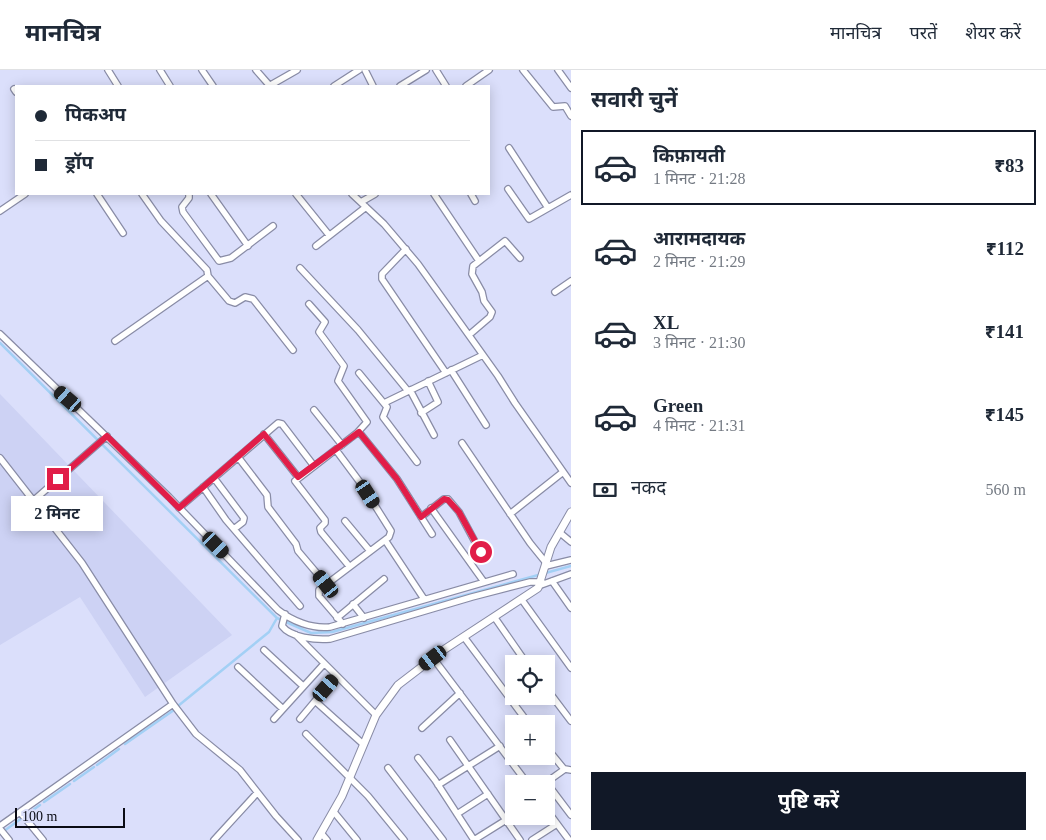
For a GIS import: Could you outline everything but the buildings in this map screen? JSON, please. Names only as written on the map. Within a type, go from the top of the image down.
[{"type":"street","points":[[108,70],[117,85]]},
{"type":"street","points":[[160,70],[169,85]]},
{"type":"street","points":[[202,70],[212,85]]},
{"type":"street","points":[[256,70],[269,85]]},
{"type":"street","points":[[272,85],[297,70]]},
{"type":"street","points":[[336,85],[359,70]]},
{"type":"street","points":[[365,70],[372,85]]},
{"type":"street","points":[[402,85],[426,70]]},
{"type":"street","points":[[436,70],[445,85]]},
{"type":"street","points":[[467,85],[489,70]]},
{"type":"street","points":[[558,70],[571,88]]},
{"type":"street","points":[[527,71],[553,107],[565,106],[571,116]]},
{"type":"street","points":[[509,148],[548,208]]},
{"type":"street","points":[[508,189],[528,219],[571,195]]},
{"type":"street","points":[[0,211],[24,195]]},
{"type":"street","points":[[98,195],[123,233]]},
{"type":"street","points":[[143,195],[157,217],[207,270],[208,276],[229,301],[235,303],[248,297],[253,299],[293,350]]},
{"type":"street","points":[[191,195],[182,207],[183,212],[219,261],[231,258],[273,226]]},
{"type":"street","points":[[212,195],[248,246]]},
{"type":"street","points":[[297,195],[329,236]]},
{"type":"street","points":[[353,195],[406,249],[469,335],[571,483]]},
{"type":"street","points":[[316,246],[374,195]]},
{"type":"street","points":[[435,195],[479,261]]},
{"type":"street","points":[[472,195],[476,201]]},
{"type":"street","points":[[469,335],[490,317],[492,312],[484,301],[482,292],[471,272],[479,261],[505,241],[520,258]]},
{"type":"street","points":[[406,249],[382,274],[382,278],[486,425]]},
{"type":"street","points":[[300,268],[358,330],[409,391],[434,434]]},
{"type":"street","points":[[115,341],[208,276]]},
{"type":"street","points":[[555,292],[571,281]]},
{"type":"street","points":[[309,304],[325,322],[319,330],[320,334],[344,366],[338,381],[367,422],[359,432],[298,477],[296,483],[326,521],[320,530],[349,566]]},
{"type":"street","points":[[0,334],[179,508],[284,616],[318,628],[343,624],[514,574]]},
{"type":"street","points":[[384,403],[483,355]]},
{"type":"street","points":[[359,373],[387,408],[382,417],[417,462]]},
{"type":"street","points":[[421,413],[438,402],[428,381]]},
{"type":"street","points":[[314,410],[342,445]]},
{"type":"street","points":[[179,508],[275,424],[282,424],[314,466]]},
{"type":"street","points":[[359,432],[397,479],[432,534]]},
{"type":"street","points":[[264,434],[298,477]]},
{"type":"street","points":[[33,501],[105,438]]},
{"type":"street","points":[[462,443],[546,565]]},
{"type":"street","points":[[336,450],[388,526],[391,534],[326,584],[318,593],[343,624]]},
{"type":"street","points":[[238,457],[267,495],[268,507],[296,544],[298,551],[326,584]]},
{"type":"street","points":[[0,458],[82,563],[173,704],[200,739],[240,770],[257,793],[298,840]]},
{"type":"street","points":[[510,514],[563,472]]},
{"type":"street","points":[[214,478],[243,516],[243,522],[234,529]]},
{"type":"street","points":[[203,487],[234,529],[300,606]]},
{"type":"street","points":[[421,517],[444,499],[452,502],[481,552]]},
{"type":"street","points":[[431,508],[484,582]]},
{"type":"street","points":[[317,840],[334,812],[376,715],[398,685],[433,658],[522,600],[542,582],[551,547],[559,532],[569,522],[571,512]]},
{"type":"street","points":[[345,521],[370,551]]},
{"type":"street","points":[[559,532],[571,542]]},
{"type":"street","points":[[385,540],[424,599]]},
{"type":"street","points":[[546,565],[571,560]]},
{"type":"street","points":[[284,616],[282,624],[284,630],[316,639],[337,638],[530,582],[552,581],[571,574]]},
{"type":"street","points":[[337,618],[384,579]]},
{"type":"street","points":[[552,581],[571,608]]},
{"type":"street","points":[[522,600],[571,668]]},
{"type":"street","points":[[353,604],[364,618]]},
{"type":"street","points":[[495,618],[521,655]]},
{"type":"street","points":[[295,634],[376,715]]},
{"type":"street","points":[[464,637],[522,715]]},
{"type":"street","points":[[264,650],[303,686]]},
{"type":"street","points":[[433,658],[521,775]]},
{"type":"street","points":[[274,719],[323,664]]},
{"type":"street","points":[[238,667],[283,709]]},
{"type":"street","points":[[300,719],[336,676]]},
{"type":"street","points":[[422,728],[460,693]]},
{"type":"street","points":[[555,700],[571,721]]},
{"type":"street","points":[[315,701],[363,744]]},
{"type":"street","points":[[9,840],[0,828],[173,704]]},
{"type":"street","points":[[306,734],[350,777],[404,840]]},
{"type":"street","points":[[450,740],[505,819]]},
{"type":"street","points":[[438,785],[500,746]]},
{"type":"street","points":[[418,758],[474,840],[505,821]]},
{"type":"street","points":[[555,758],[564,770]]},
{"type":"street","points":[[388,768],[444,840]]},
{"type":"street","points":[[555,776],[567,768],[571,770]]},
{"type":"street","points":[[214,840],[257,793]]},
{"type":"street","points":[[457,814],[488,794]]},
{"type":"street","points":[[555,795],[571,815]]},
{"type":"street","points":[[20,812],[43,840]]},
{"type":"street","points":[[334,812],[357,840]]},
{"type":"street","points":[[555,821],[569,840]]},
{"type":"street","points":[[532,840],[557,824]]},
{"type":"street","points":[[510,825],[520,840]]},
{"type":"street","points":[[321,833],[327,840]]},
{"type":"shaded area","points":[[0,394],[232,635],[145,697],[80,597],[0,645]]},
{"type":"waterway","points":[[0,343],[277,618],[311,633],[332,632],[571,566]]},
{"type":"waterway","points":[[178,706],[269,632],[277,618]]},
{"type":"waterway","points":[[125,744],[174,710]]},
{"type":"waterway","points":[[97,765],[119,749]]},
{"type":"waterway","points":[[74,781],[94,767]]},
{"type":"waterway","points":[[44,802],[70,784]]},
{"type":"waterway","points":[[26,815],[40,805]]},
{"type":"waterway","points":[[4,831],[22,818]]},
{"type":"route","points":[[58,479],[107,436],[179,508],[264,434],[298,477],[359,432],[397,479],[421,517],[444,499],[452,502],[481,552]]}]
